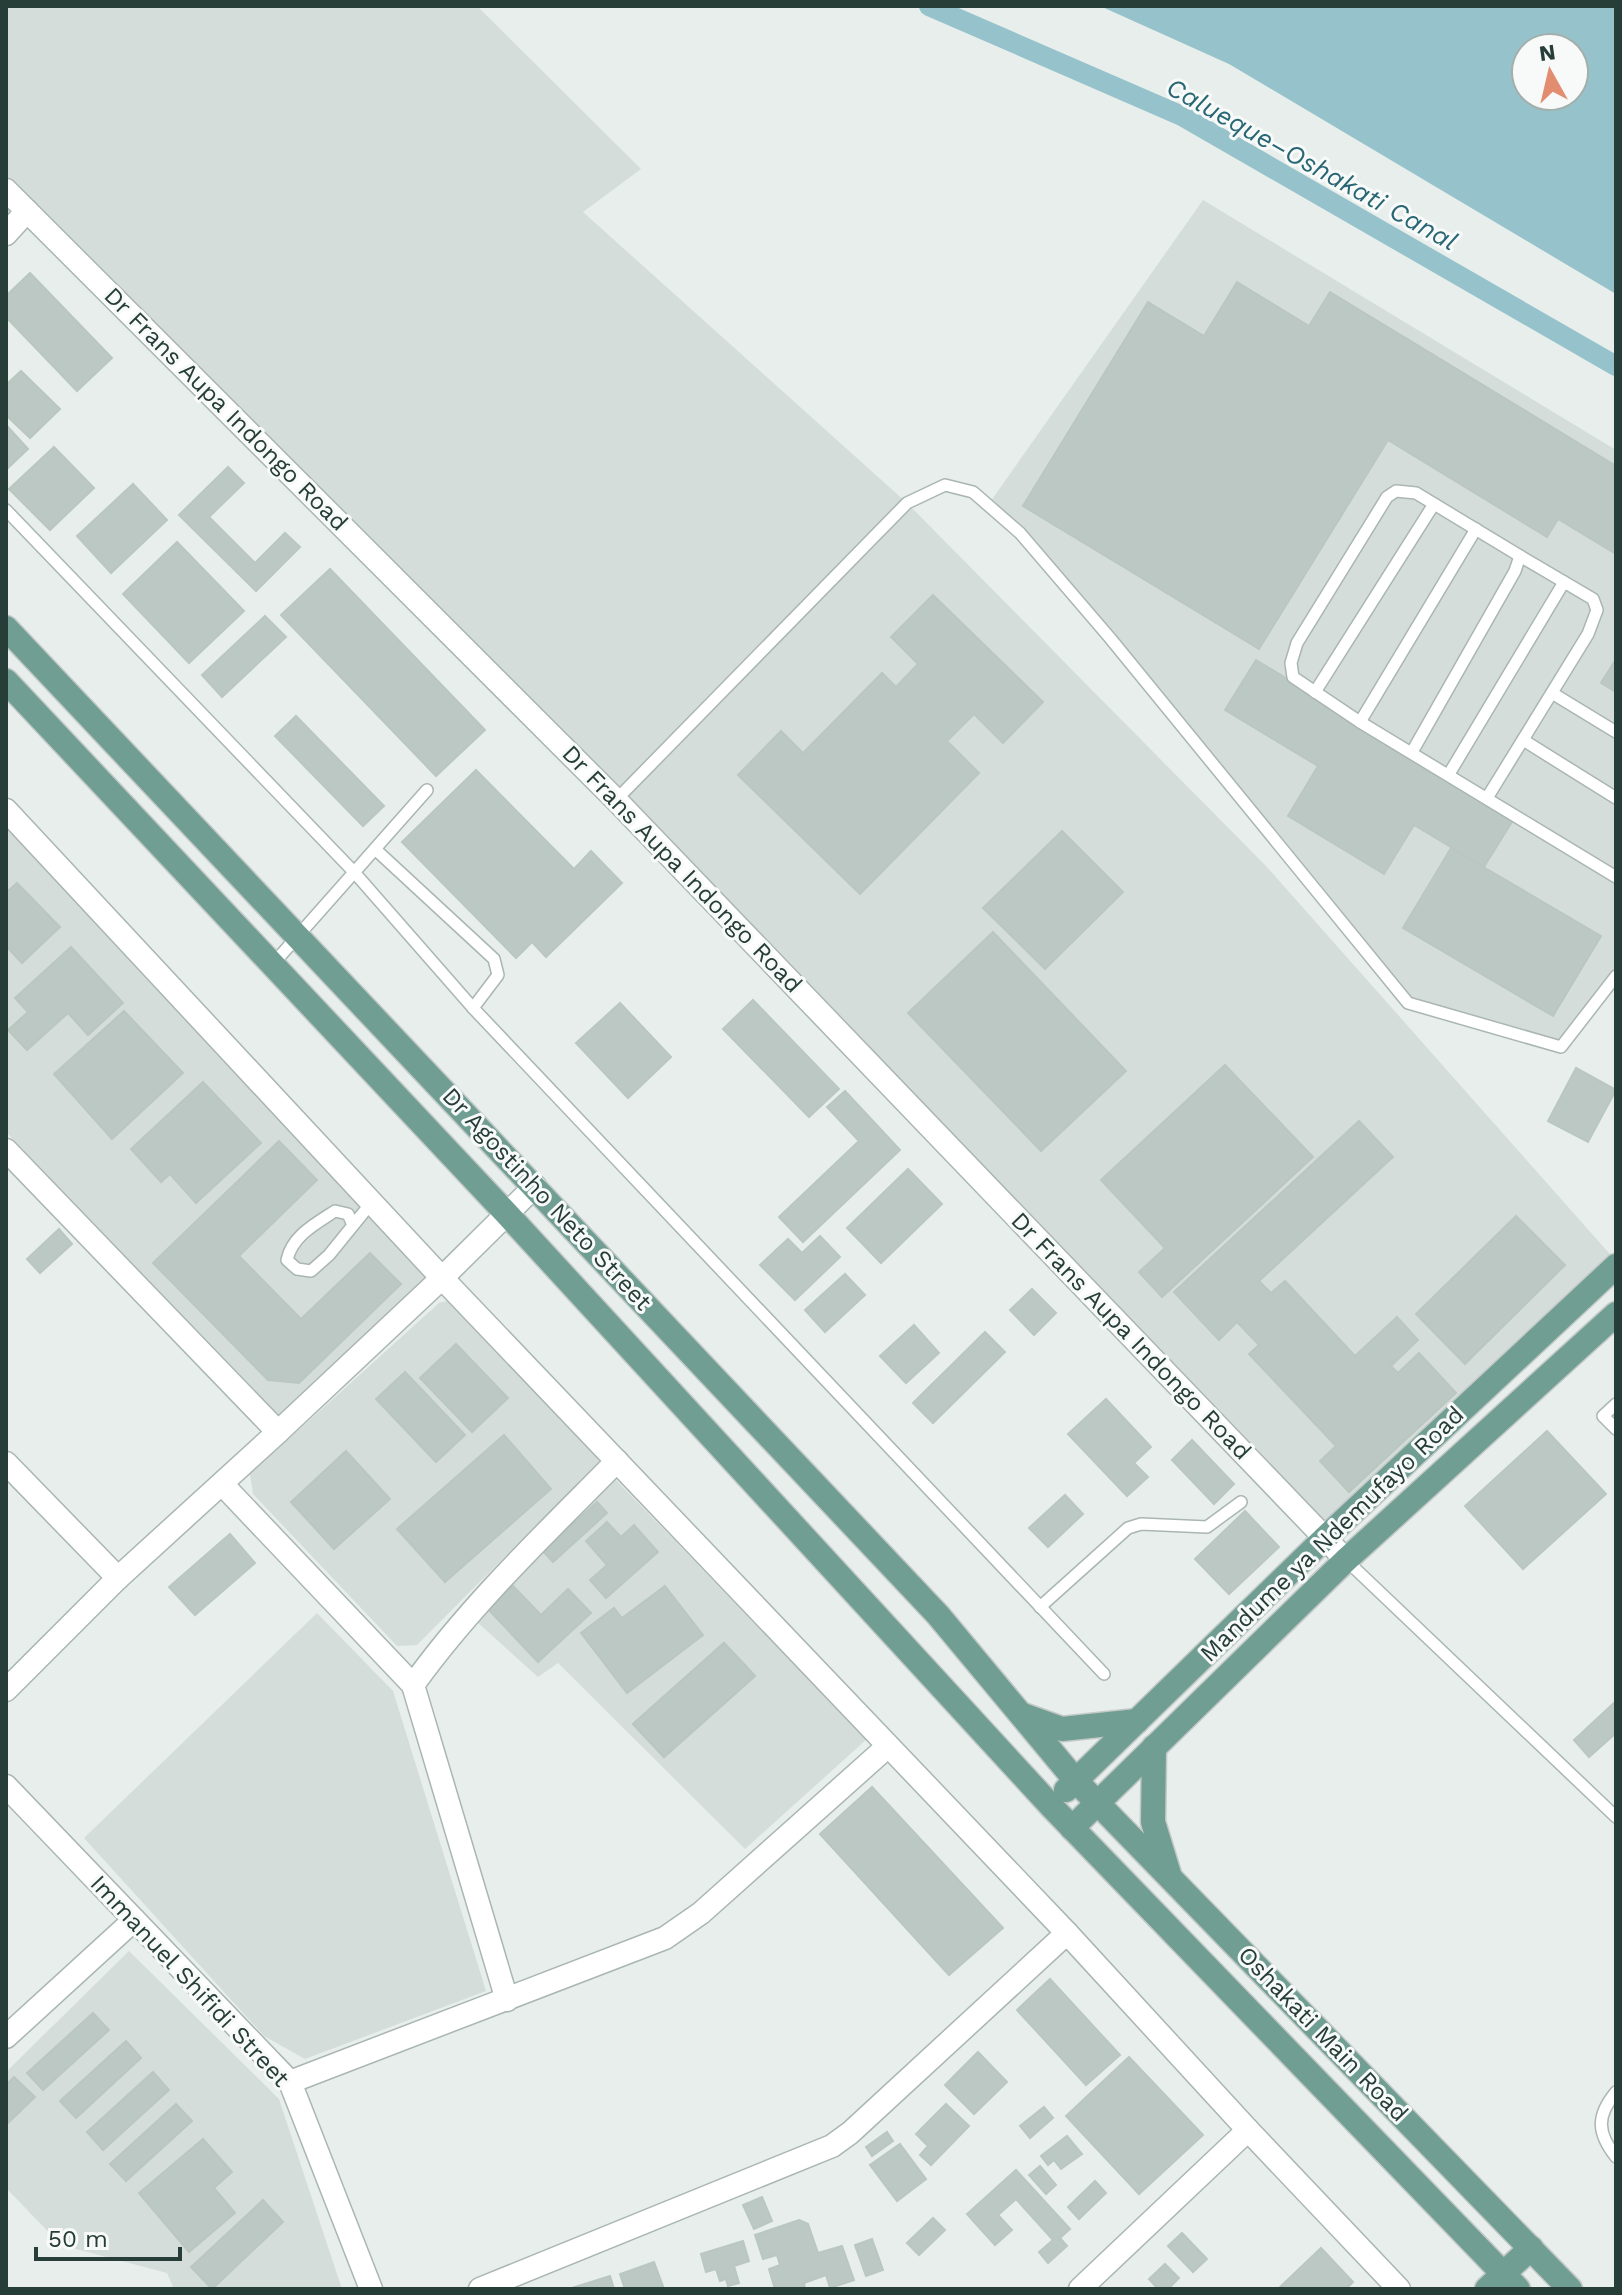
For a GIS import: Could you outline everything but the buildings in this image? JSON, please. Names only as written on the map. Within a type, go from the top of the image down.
[{"type":"main road","name":"Dr Agostinho Neto Street","points":[[6,628],[938,1615],[1076,1781]]},
{"type":"main road","name":"Dr Agostinho Neto Street","points":[[6,681],[507,1214],[1051,1806]]},
{"type":"main road","name":"Mandume ya Ndemufayo Road","points":[[1051,1806],[1325,1538],[1616,1266]]},
{"type":"main road","name":"Mandume ya Ndemufayo Road","points":[[1072,1828],[1346,1560],[1616,1314]]},
{"type":"main road","points":[[1021,1714],[1062,1729],[1137,1721]]},
{"type":"main road","points":[[1154,1747],[1151,1789],[1153,1822],[1170,1877]]},
{"type":"main road","name":"Oshakati Main Road","points":[[1076,1781],[1570,2289]]},
{"type":"main road","name":"Oshakati Main Road","points":[[1051,1806],[1503,2284]]},
{"type":"main road","points":[[1503,2284],[1531,2248]]},
{"type":"street","name":"Dr Frans Aupa Indongo Road","points":[[6,190],[616,800],[1346,1560]]},
{"type":"street","points":[[6,234],[27,211]]},
{"type":"street","points":[[6,810],[442,1278],[1067,1933],[1399,2289]]},
{"type":"street","points":[[6,1150],[278,1432]]},
{"type":"street","points":[[6,1690],[118,1578],[442,1278],[535,1186]]},
{"type":"street","points":[[413,1685],[445,1640],[476,1605],[617,1461]]},
{"type":"street","points":[[6,1463],[118,1578]]},
{"type":"street","points":[[222,1484],[413,1685],[507,2000]]},
{"type":"street","points":[[290,2082],[665,1938],[684,1927],[887,1747]]},
{"type":"street","name":"Immanuel Shifidi Street","points":[[6,1786],[290,2082],[371,2289]]},
{"type":"street","points":[[6,2037],[134,1920]]},
{"type":"street","points":[[480,2289],[832,2146],[850,2133],[1067,1933]]},
{"type":"street","points":[[1080,2289],[1248,2130]]},
{"type":"lane","points":[[616,800],[907,503],[945,485],[973,492],[1020,533],[1120,650],[1408,1003],[1561,1047],[1616,976]]},
{"type":"lane","points":[[1487,798],[1588,634],[1597,610],[1593,599],[1416,493],[1396,491],[1387,497],[1297,643],[1291,663],[1293,677],[1360,722],[1616,877]]},
{"type":"lane","points":[[1315,692],[1434,504]]},
{"type":"lane","points":[[6,510],[354,872],[473,1008],[1104,1674]]},
{"type":"lane","points":[[1360,722],[1476,529]]},
{"type":"lane","points":[[1412,752],[1515,571],[1520,556]]},
{"type":"lane","points":[[1449,774],[1564,582]]},
{"type":"lane","points":[[1552,693],[1616,732]]},
{"type":"lane","points":[[1523,740],[1616,798]]},
{"type":"lane","points":[[273,964],[427,790]]},
{"type":"lane","points":[[375,849],[494,959],[498,975],[473,1008]]},
{"type":"lane","points":[[352,1223],[348,1214],[335,1211],[290,1246],[287,1260],[297,1269],[311,1271],[329,1255],[372,1202]]},
{"type":"lane","points":[[1616,1404],[1603,1416],[1616,1429]]},
{"type":"lane","points":[[1040,1607],[1128,1528],[1141,1524],[1207,1527],[1241,1502]]},
{"type":"lane","points":[[1346,1560],[1616,1817]]},
{"type":"lane","points":[[1616,2092],[1606,2104],[1601,2121],[1603,2140],[1616,2157]]},
{"type":"shaded area","points":[[6,6],[477,6],[641,169],[583,212],[907,503],[1267,867],[1616,1261],[1325,1538],[27,211],[6,231]]},
{"type":"shaded area","points":[[1203,200],[1616,450],[1616,977],[1561,1047],[1408,1003],[1020,533],[988,505]]},
{"type":"shaded area","points":[[6,828],[429,1277],[277,1419],[6,1132]]},
{"type":"shaded area","points":[[451,1300],[601,1460],[417,1645],[397,1646],[253,1494],[250,1474],[439,1303]]},
{"type":"shaded area","points":[[615,1479],[867,1739],[745,1849],[558,1663],[538,1677],[476,1621]]},
{"type":"shaded area","points":[[317,1613],[393,1691],[486,1991],[305,2059],[264,2036],[84,1838]]},
{"type":"shaded area","points":[[129,1951],[279,2099],[342,2289],[174,2289],[167,2273],[61,2245],[6,2188],[6,2072]]},
{"type":"water","points":[[1100,6],[1616,6],[1616,294],[1229,64]]},
{"type":"waterway","name":"Calueque–Oshakati Canal","points":[[929,6],[1182,116],[1616,366]]}]
